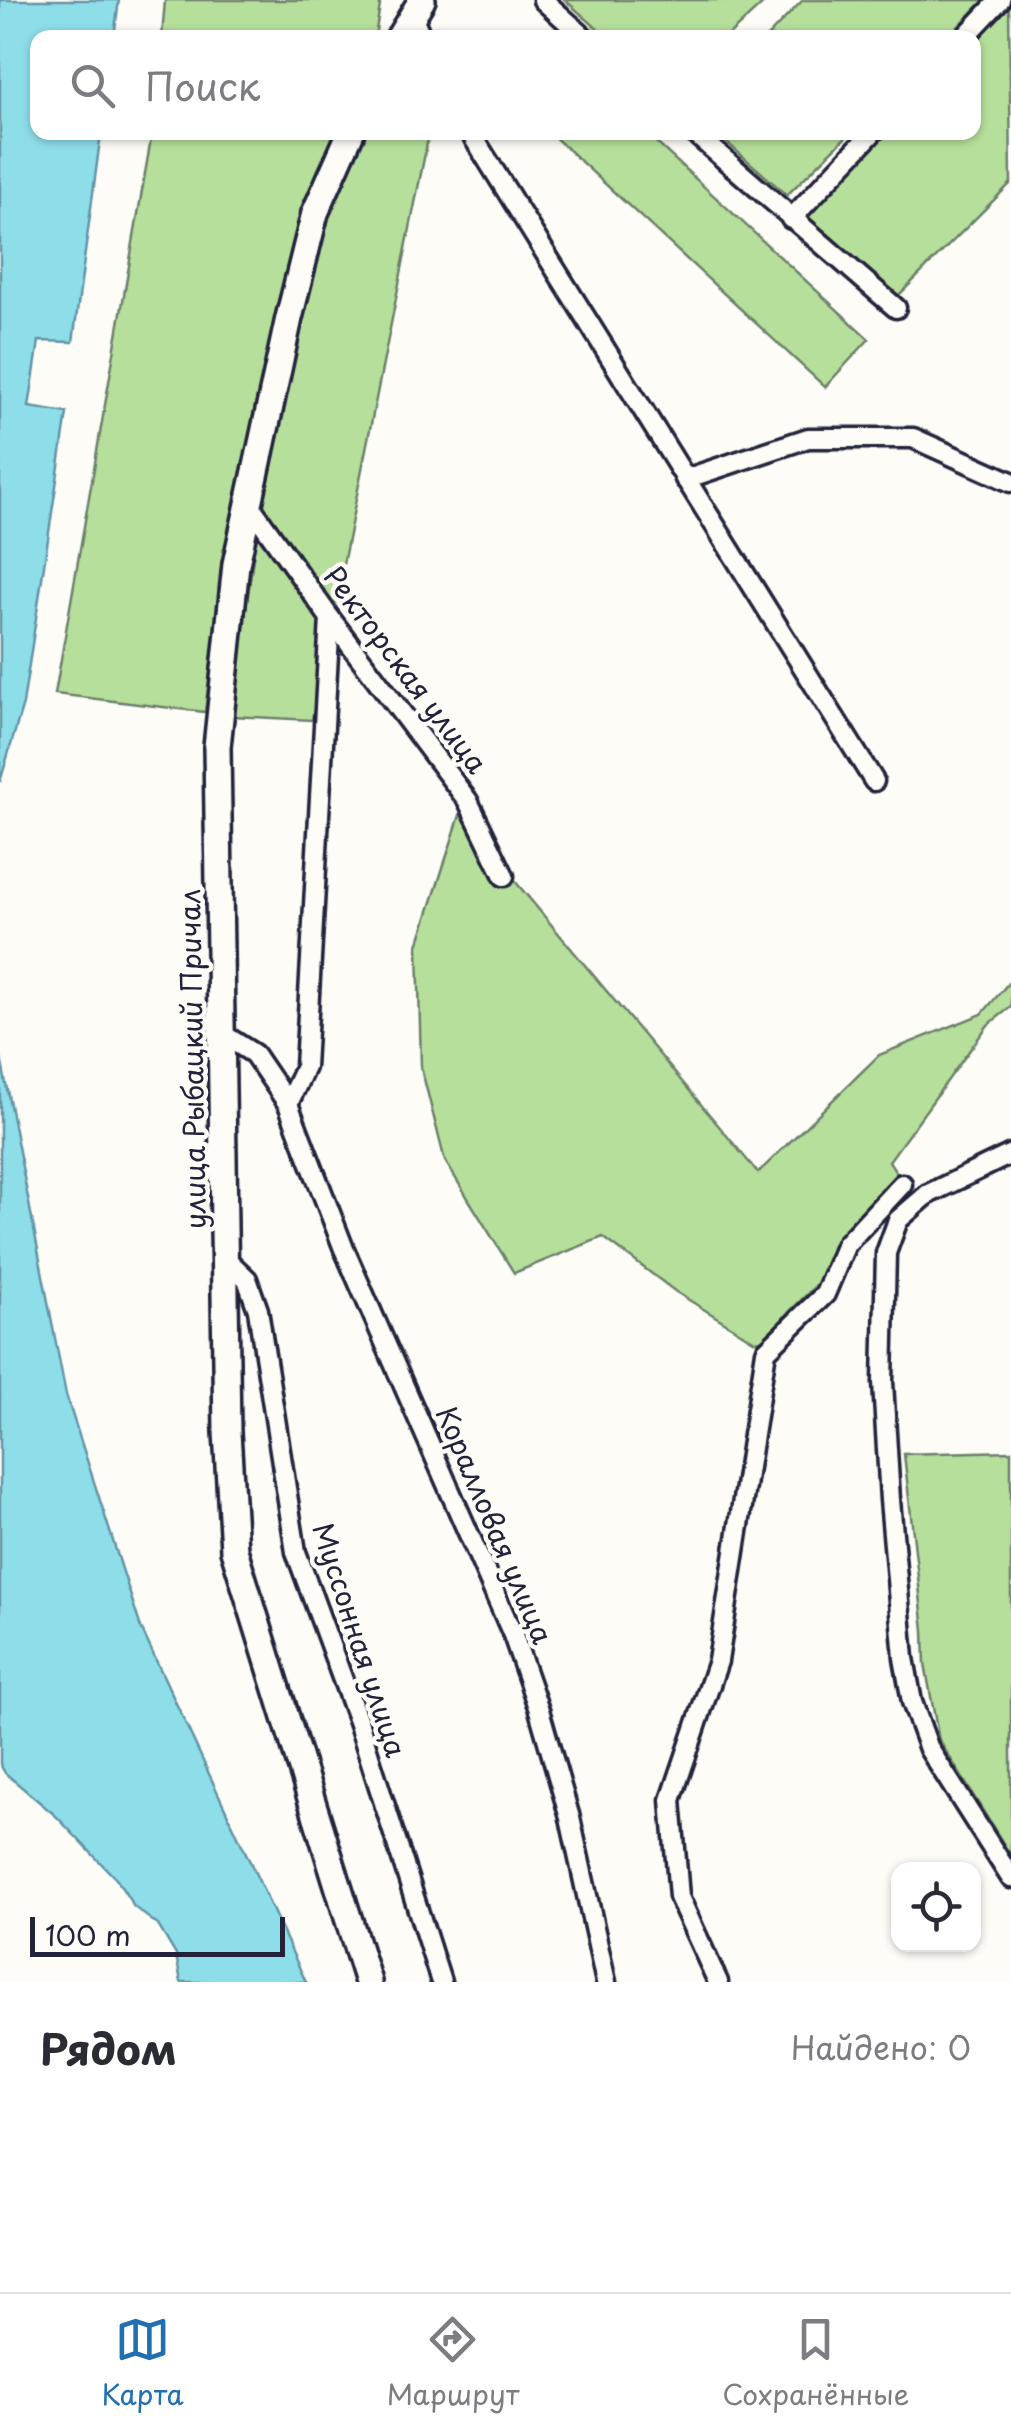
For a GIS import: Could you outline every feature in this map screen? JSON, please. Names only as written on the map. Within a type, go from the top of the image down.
[{"type":"main road","points":[[403,30],[416,6]]},
{"type":"main road","name":"улица Рыбацкий Причал","points":[[348,140],[315,213],[236,564],[217,748],[228,1432],[234,1550],[368,1982]]},
{"type":"street","points":[[542,0],[576,30]]},
{"type":"street","points":[[972,30],[1000,0]]},
{"type":"street","points":[[475,140],[874,781]]},
{"type":"street","points":[[703,140],[896,308]]},
{"type":"street","points":[[791,219],[866,140]]},
{"type":"street","points":[[685,478],[808,438],[913,438],[1011,482]]},
{"type":"street","name":"Ректорская улица","points":[[249,504],[468,801],[504,876]]},
{"type":"street","points":[[288,1104],[305,1067],[330,618]]},
{"type":"street","name":"Коралловая улица","points":[[224,1034],[254,1054],[288,1104],[344,1249],[513,1635],[570,1818],[606,1982]]},
{"type":"street","points":[[1011,1154],[928,1194],[898,1220],[886,1253],[883,1382],[895,1560],[912,1702],[930,1748],[1011,1878]]},
{"type":"street","points":[[718,1982],[679,1896],[671,1800],[718,1661],[766,1351],[825,1294],[846,1244],[902,1184]]},
{"type":"street","name":"Муссонная улица","points":[[226,1258],[247,1279],[258,1310],[296,1552],[359,1724],[442,1982]]},
{"type":"green space","points":[[165,0],[378,0],[380,5],[376,30],[163,30]]},
{"type":"green space","points":[[565,0],[767,0],[735,30],[599,30]]},
{"type":"green space","points":[[803,0],[984,0],[955,30],[774,30]]},
{"type":"green space","points":[[1009,0],[1011,183],[898,296],[805,214],[876,140],[981,140],[980,30]]},
{"type":"green space","points":[[151,140],[332,140],[305,203],[225,553],[205,712],[55,694]]},
{"type":"green space","points":[[362,140],[428,140],[312,720],[232,716],[261,497],[319,221]]},
{"type":"green space","points":[[558,140],[654,140],[869,339],[825,387]]},
{"type":"green space","points":[[724,140],[843,140],[787,195]]},
{"type":"green space","points":[[460,815],[758,1173],[879,1055],[982,1014],[1011,980],[1011,1007],[988,1025],[889,1161],[909,1192],[783,1318],[772,1338],[755,1341],[676,1292],[603,1237],[514,1273],[445,1161],[421,1067],[418,945]]},
{"type":"green space","points":[[1011,1451],[1011,1856],[939,1740],[925,1664],[904,1454]]},
{"type":"water","points":[[0,0],[119,0],[115,30],[30,30],[30,140],[100,140],[73,342],[39,341],[29,407],[67,413],[23,704],[0,782]]},
{"type":"water","points":[[0,1053],[66,1395],[141,1628],[306,1982],[181,1982],[176,1955],[158,1925],[134,1907],[117,1880],[0,1764]]}]
